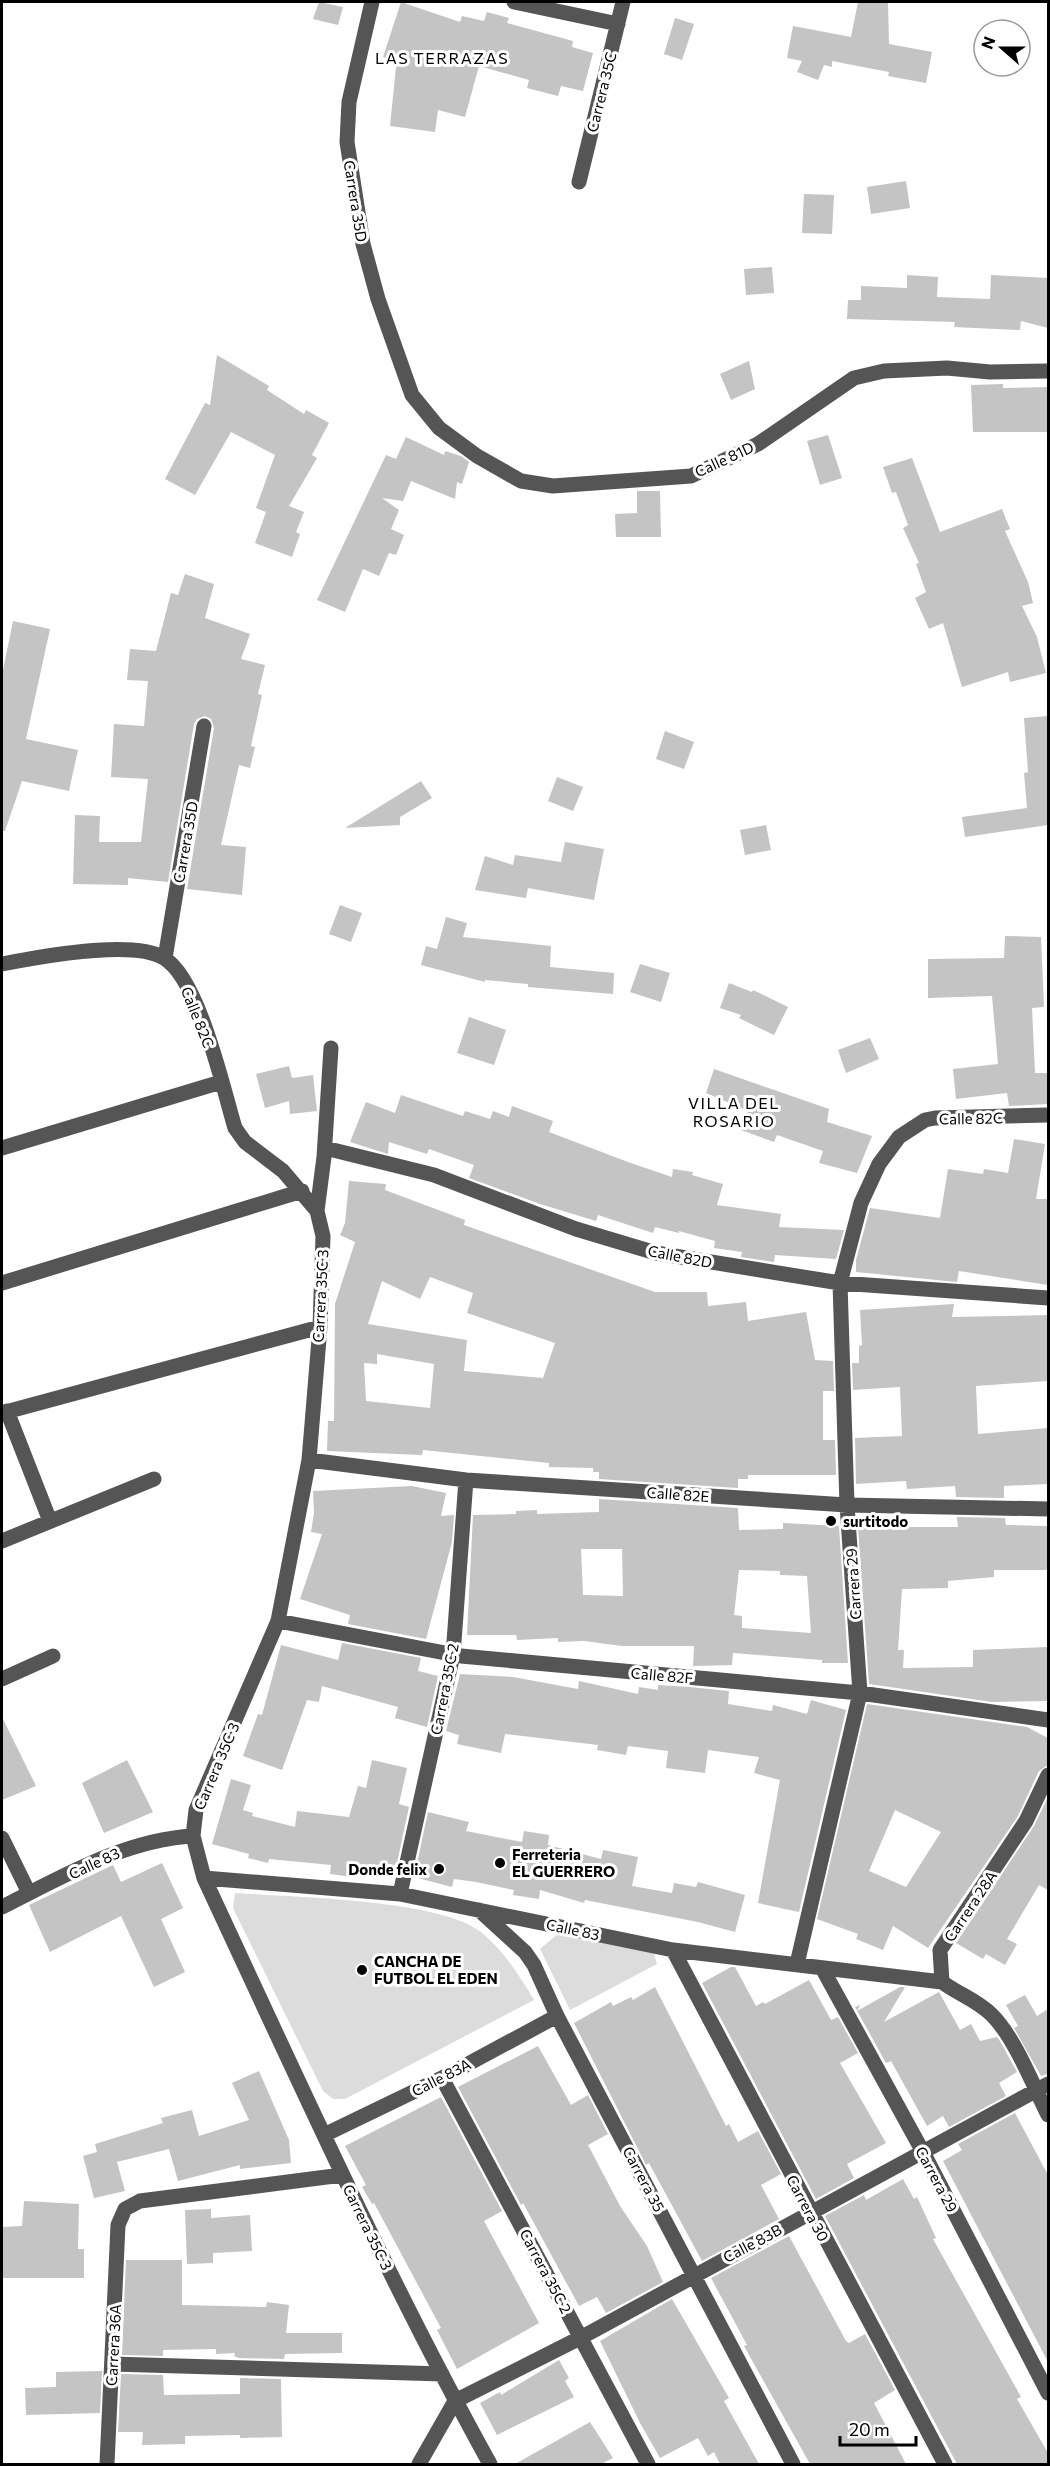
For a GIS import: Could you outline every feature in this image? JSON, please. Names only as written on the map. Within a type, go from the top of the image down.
[{"type":"street","name":"Carrera 35D","points":[[372,2],[349,102],[347,142],[363,244],[378,299],[412,395]]},
{"type":"street","points":[[514,2],[618,24]]},
{"type":"street","name":"Carrera 35C","points":[[579,182],[623,2]]},
{"type":"street","name":"Calle 81D","points":[[412,395],[439,428],[477,456],[520,481],[553,486],[692,476],[758,444],[854,378],[884,371],[947,368],[990,372],[1048,370]]},
{"type":"street","name":"Carrera 35D","points":[[165,958],[204,726]]},
{"type":"street","points":[[2,964],[32,958],[132,948],[165,958]]},
{"type":"street","name":"Calle 82C","points":[[165,958],[178,972],[192,994],[236,1128],[245,1142],[283,1171],[317,1211]]},
{"type":"street","name":"Carrera 35C 3","points":[[332,1048],[325,1148],[317,1211],[323,1236],[320,1327],[309,1460],[278,1621],[196,1810],[192,1836],[204,1878],[342,2175],[455,2401],[490,2464]]},
{"type":"street","points":[[2,1148],[221,1082]]},
{"type":"street","name":"Calle 82C","points":[[899,1137],[925,1120],[935,1118],[1048,1115]]},
{"type":"street","name":"Carrera 29","points":[[797,1964],[860,1693],[847,1505],[840,1283],[869,1181],[899,1137]]},
{"type":"street","name":"Calle 82D","points":[[325,1148],[434,1176],[576,1229],[656,1253],[840,1283],[1048,1298]]},
{"type":"street","points":[[2,1283],[302,1191]]},
{"type":"street","points":[[50,1521],[4,1412],[320,1327]]},
{"type":"street","name":"Calle 82E","points":[[309,1460],[466,1480],[847,1505],[1048,1509]]},
{"type":"street","points":[[2,1541],[154,1479]]},
{"type":"street","name":"Carrera 35C 2","points":[[400,1894],[453,1655],[466,1480]]},
{"type":"street","name":"Calle 82F","points":[[278,1621],[453,1655],[860,1693],[1048,1720]]},
{"type":"street","points":[[2,1679],[53,1656]]},
{"type":"street","name":"Carrera 28A","points":[[942,1982],[940,1950],[1026,1821],[1048,1775]]},
{"type":"street","name":"Calle 83","points":[[2,1907],[119,1851],[170,1837],[192,1836]]},
{"type":"street","points":[[2,1838],[29,1893]]},
{"type":"street","name":"Calle 83","points":[[204,1878],[400,1894],[674,1950],[942,1982]]},
{"type":"street","name":"Carrera 35","points":[[477,1909],[525,1952],[534,1965],[557,2016],[695,2274],[793,2464]]},
{"type":"street","name":"Carrera 30","points":[[674,1950],[810,2212],[945,2464]]},
{"type":"street","name":"Carrera 29","points":[[822,1968],[922,2152],[1048,2393]]},
{"type":"street","points":[[942,1982],[959,1995],[978,2003],[1001,2026],[1042,2086],[1048,2115]]},
{"type":"street","name":"Calle 83A","points":[[324,2135],[442,2078],[557,2016]]},
{"type":"street","name":"Carrera 35C 2","points":[[442,2078],[648,2464]]},
{"type":"street","name":"Calle 83B","points":[[455,2401],[582,2337],[1042,2086]]},
{"type":"street","name":"Carrera 36A","points":[[107,2464],[118,2224],[125,2209],[140,2201],[342,2175]]},
{"type":"street","points":[[112,2364],[442,2374]]},
{"type":"street","points":[[419,2464],[455,2401]]},
{"type":"shaded area","points":[[235,1893],[327,1898],[400,1906],[461,1921],[481,1932],[497,1947],[534,2000],[345,2099],[333,2099],[323,2091],[233,1908]]},
{"type":"shaded area","points":[[560,1932],[652,1947],[657,1964],[570,2010],[540,1949]]},
{"type":"building","points":[[319,2],[343,7],[338,25],[313,19]]},
{"type":"building","points":[[401,2],[460,22],[462,16],[484,21],[487,12],[509,18],[507,23],[573,41],[572,47],[593,53],[583,91],[561,86],[558,96],[527,88],[529,80],[479,66],[465,117],[438,110],[435,132],[390,126],[396,67],[394,66],[395,61],[383,57]]},
{"type":"building","points":[[858,2],[888,2],[889,44],[932,52],[926,83],[888,76],[889,72],[832,61],[832,67],[824,65],[818,80],[797,72],[802,61],[787,58],[793,26],[851,37]]},
{"type":"building","points":[[675,18],[694,24],[682,60],[664,54]]},
{"type":"building","points":[[906,181],[910,208],[871,214],[867,187]]},
{"type":"building","points":[[804,194],[834,195],[832,234],[802,233]]},
{"type":"building","points":[[772,267],[774,293],[746,295],[744,269]]},
{"type":"building","points":[[907,275],[938,277],[937,297],[990,299],[991,275],[1048,278],[1048,328],[1021,321],[1020,330],[954,327],[955,322],[847,319],[848,300],[861,300],[861,286],[907,288]]},
{"type":"building","points":[[217,355],[269,386],[267,390],[304,414],[306,410],[329,423],[312,455],[317,458],[289,506],[304,512],[296,532],[300,534],[292,557],[255,543],[266,512],[256,508],[275,455],[231,432],[195,495],[165,479],[205,403],[210,405]]},
{"type":"building","points":[[749,361],[755,389],[731,400],[720,374]]},
{"type":"building","points":[[1003,384],[1003,388],[1048,387],[1048,432],[973,432],[971,385]]},
{"type":"building","points":[[828,435],[842,478],[820,485],[807,441]]},
{"type":"building","points":[[406,437],[444,455],[445,451],[461,456],[469,462],[462,484],[457,482],[455,499],[411,481],[403,501],[382,498],[399,510],[391,529],[404,535],[396,555],[389,553],[379,576],[363,569],[345,612],[317,600],[386,455],[396,459]]},
{"type":"building","points":[[912,458],[940,532],[1002,509],[1010,529],[1005,531],[1028,582],[1033,603],[1022,606],[1037,637],[1046,673],[1010,682],[1008,672],[962,687],[943,623],[929,629],[915,598],[926,592],[916,564],[919,563],[903,528],[908,525],[896,492],[892,493],[883,467]]},
{"type":"building","points":[[637,491],[660,491],[661,537],[616,537],[615,514],[637,513]]},
{"type":"building","points":[[185,574],[214,584],[205,618],[250,634],[241,659],[265,665],[258,694],[262,695],[251,746],[255,747],[250,768],[239,765],[221,845],[246,847],[242,895],[187,889],[214,728],[211,719],[205,716],[197,719],[194,724],[168,882],[128,878],[128,885],[73,884],[75,815],[100,816],[99,842],[141,842],[148,779],[111,777],[114,724],[144,726],[148,681],[127,680],[130,649],[156,651],[171,593],[178,595]]},
{"type":"building","points":[[13,621],[50,629],[26,739],[78,750],[69,791],[22,781],[5,831],[2,831],[2,675]]},
{"type":"building","points":[[1048,716],[1048,825],[965,837],[962,817],[1027,808],[1024,773],[1028,772],[1024,718]]},
{"type":"building","points":[[665,731],[694,742],[684,769],[656,759]]},
{"type":"building","points":[[557,777],[583,787],[573,811],[548,801]]},
{"type":"building","points":[[421,781],[432,798],[400,817],[400,825],[345,828]]},
{"type":"building","points":[[766,825],[771,850],[745,855],[740,830]]},
{"type":"building","points":[[565,842],[604,849],[594,900],[528,888],[526,898],[475,890],[485,856],[513,865],[515,855],[561,862]]},
{"type":"building","points":[[340,905],[362,913],[351,942],[329,934]]},
{"type":"building","points":[[446,917],[467,923],[463,937],[551,946],[550,967],[614,973],[613,994],[528,987],[528,984],[485,980],[485,982],[421,965],[426,946],[437,949]]},
{"type":"building","points":[[1005,936],[1041,937],[1044,1007],[1032,1008],[1035,1073],[1048,1073],[1048,1104],[1009,1106],[1007,1093],[956,1099],[953,1069],[998,1064],[992,996],[928,998],[928,959],[1004,958]]},
{"type":"building","points":[[640,964],[670,973],[661,1002],[630,992]]},
{"type":"building","points":[[729,983],[752,992],[753,990],[788,1007],[774,1035],[739,1018],[741,1015],[720,1008]]},
{"type":"building","points":[[469,1017],[506,1030],[494,1065],[457,1053]]},
{"type":"building","points":[[870,1038],[879,1059],[846,1073],[838,1050]]},
{"type":"building","points":[[289,1066],[292,1078],[313,1075],[317,1111],[290,1114],[289,1101],[265,1108],[256,1074]]},
{"type":"building","points":[[714,1069],[829,1109],[827,1122],[872,1136],[857,1173],[819,1163],[823,1151],[777,1135],[774,1142],[741,1130],[748,1111],[706,1093]]},
{"type":"building","points":[[401,1095],[463,1116],[465,1111],[490,1119],[493,1111],[509,1117],[512,1106],[553,1121],[549,1132],[628,1162],[672,1177],[673,1169],[693,1172],[692,1175],[723,1184],[717,1205],[781,1214],[779,1227],[844,1230],[836,1259],[775,1255],[774,1262],[741,1257],[742,1252],[714,1248],[715,1241],[679,1231],[679,1233],[655,1227],[653,1233],[598,1215],[596,1221],[540,1204],[469,1178],[474,1165],[429,1149],[427,1154],[389,1142],[388,1154],[350,1142],[366,1102],[395,1113]]},
{"type":"building","points":[[1014,1139],[1045,1144],[1036,1199],[1048,1199],[1048,1285],[959,1271],[957,1282],[856,1272],[856,1260],[870,1208],[940,1218],[948,1169],[983,1174],[984,1169],[1008,1173]]},
{"type":"building","points":[[349,1181],[386,1184],[385,1190],[465,1220],[464,1225],[655,1292],[707,1292],[708,1306],[746,1302],[748,1321],[806,1312],[815,1360],[833,1361],[834,1391],[823,1391],[823,1440],[835,1440],[836,1475],[748,1475],[748,1479],[738,1479],[738,1488],[599,1479],[599,1472],[593,1472],[593,1468],[549,1467],[549,1463],[423,1450],[422,1455],[327,1451],[328,1421],[334,1421],[335,1304],[355,1242],[340,1235],[345,1223]],"holes":[[[430,1277],[473,1293],[467,1313],[555,1343],[543,1378],[464,1371],[467,1340],[368,1324],[382,1281],[420,1299]],[[377,1354],[434,1364],[430,1408],[366,1401],[364,1363],[377,1364]]]},
{"type":"building","points":[[954,1304],[952,1317],[1048,1315],[1048,1381],[976,1386],[978,1434],[1048,1428],[1048,1484],[1004,1486],[1004,1498],[956,1497],[955,1486],[907,1489],[906,1481],[856,1484],[855,1438],[902,1436],[900,1387],[853,1390],[852,1363],[859,1363],[859,1346],[862,1345],[860,1310]]},
{"type":"building","points":[[412,1486],[446,1493],[441,1516],[454,1515],[452,1542],[426,1639],[348,1624],[350,1615],[300,1599],[322,1534],[311,1532],[314,1513],[313,1491]]},
{"type":"building","points":[[599,1499],[738,1508],[739,1530],[783,1529],[783,1523],[839,1526],[848,1663],[822,1663],[822,1660],[733,1653],[732,1665],[693,1666],[694,1646],[622,1646],[584,1641],[558,1642],[558,1638],[517,1640],[516,1635],[467,1635],[473,1515],[516,1514],[516,1511],[537,1510],[537,1514],[599,1512]],"holes":[[[581,1549],[622,1549],[623,1596],[583,1595]],[[739,1570],[780,1571],[780,1575],[807,1576],[811,1633],[742,1628],[742,1616],[734,1615]]]},
{"type":"building","points":[[957,1517],[1005,1518],[1006,1525],[1048,1526],[1048,1570],[994,1570],[994,1577],[948,1581],[948,1588],[902,1589],[898,1650],[904,1650],[903,1668],[973,1667],[973,1650],[1048,1647],[1048,1701],[992,1702],[869,1684],[858,1528],[860,1525],[893,1524],[893,1527],[958,1527]]},
{"type":"building","points":[[342,1643],[421,1658],[418,1671],[438,1676],[427,1727],[395,1718],[398,1707],[322,1686],[319,1702],[307,1700],[282,1770],[243,1756],[258,1714],[262,1715],[281,1645],[338,1660]]},
{"type":"building","points":[[460,1674],[513,1677],[578,1689],[579,1681],[638,1694],[639,1687],[658,1690],[658,1685],[689,1687],[729,1691],[728,1704],[772,1711],[773,1705],[807,1714],[811,1700],[846,1710],[799,1912],[758,1903],[780,1780],[754,1773],[759,1757],[708,1750],[705,1773],[666,1768],[668,1751],[628,1746],[626,1755],[597,1750],[598,1745],[505,1734],[501,1753],[457,1744],[459,1735],[446,1731]]},
{"type":"building","points":[[867,1704],[1027,1727],[1048,1738],[1048,1765],[1039,1771],[1018,1816],[928,1948],[893,1926],[883,1950],[856,1939],[858,1934],[817,1919]],"holes":[[[895,1810],[941,1832],[906,1887],[869,1871]]]},
{"type":"building","points":[[2,1717],[36,1786],[2,1800]]},
{"type":"building","points":[[127,1760],[153,1812],[104,1833],[82,1783]]},
{"type":"building","points":[[372,1760],[407,1768],[399,1804],[409,1807],[395,1872],[388,1870],[387,1875],[355,1866],[353,1877],[330,1874],[331,1865],[269,1859],[268,1863],[248,1858],[249,1854],[212,1844],[231,1779],[251,1785],[243,1810],[253,1813],[252,1816],[295,1827],[297,1811],[349,1817],[358,1786],[366,1788]]},
{"type":"building","points":[[1048,1797],[1048,1890],[1039,1885],[1007,1939],[1017,1944],[1005,1965],[986,1954],[983,1959],[956,1943],[1034,1826]]},
{"type":"building","points":[[428,1812],[469,1822],[466,1831],[522,1842],[524,1831],[549,1835],[548,1845],[601,1859],[603,1850],[638,1857],[632,1886],[672,1893],[674,1883],[696,1887],[698,1882],[745,1895],[735,1932],[698,1922],[585,1900],[584,1903],[540,1890],[539,1899],[513,1895],[514,1890],[476,1882],[454,1879],[452,1887],[414,1877]]},
{"type":"building","points":[[162,1863],[183,1908],[161,1919],[185,1972],[154,1987],[121,1916],[50,1952],[29,1905],[113,1865],[121,1882]]},
{"type":"building","points":[[735,1967],[756,2006],[763,2002],[765,2004],[809,1980],[831,2020],[838,2017],[858,2053],[840,2063],[886,2143],[847,2164],[854,2178],[816,2199],[702,1983]]},
{"type":"building","points":[[655,1987],[726,2126],[729,2124],[738,2142],[758,2131],[781,2174],[761,2185],[779,2219],[702,2261],[649,2163],[646,2165],[574,2023],[611,2002],[613,2006],[631,1997],[633,2000]]},
{"type":"building","points":[[900,1987],[905,1987],[884,2022],[939,1992],[960,2030],[971,2024],[980,2041],[997,2037],[1000,2041],[1017,2072],[999,2083],[1006,2096],[949,2127],[943,2116],[927,2126],[891,2061],[886,2063],[857,2011]]},
{"type":"building","points":[[1025,1995],[1037,2016],[1048,2009],[1048,2074],[1041,2076],[1014,2028],[1018,2026],[1006,2005]]},
{"type":"building","points":[[538,2046],[571,2105],[588,2095],[608,2134],[588,2145],[620,2206],[647,2246],[663,2282],[606,2313],[597,2297],[579,2306],[523,2203],[521,2205],[458,2087]]},
{"type":"building","points":[[259,2071],[289,2140],[291,2163],[240,2169],[240,2165],[178,2181],[169,2149],[117,2162],[125,2191],[94,2198],[83,2156],[97,2152],[95,2144],[163,2123],[161,2118],[192,2110],[199,2136],[249,2120],[232,2083]]},
{"type":"building","points":[[441,2097],[502,2211],[484,2221],[539,2323],[457,2369],[437,2330],[441,2328],[374,2203],[372,2204],[362,2187],[366,2185],[345,2146]]},
{"type":"building","points":[[1015,2113],[1048,2175],[1048,2362],[943,2161],[962,2150],[958,2144]]},
{"type":"building","points":[[903,2179],[914,2199],[917,2197],[936,2238],[933,2239],[1021,2397],[1017,2399],[1048,2453],[1048,2464],[957,2464],[825,2216],[864,2195],[866,2200]]},
{"type":"building","points":[[24,2201],[79,2204],[78,2249],[84,2249],[84,2278],[2,2278],[2,2227],[22,2226]]},
{"type":"building","points":[[211,2209],[211,2218],[250,2215],[252,2251],[213,2253],[213,2263],[187,2264],[185,2210]]},
{"type":"building","points":[[789,2236],[846,2341],[849,2343],[865,2334],[895,2390],[874,2403],[906,2464],[810,2464],[744,2346],[747,2345],[711,2278]]},
{"type":"building","points":[[126,2260],[182,2260],[182,2305],[266,2307],[267,2302],[289,2305],[286,2333],[342,2333],[342,2353],[285,2354],[284,2359],[239,2358],[234,2356],[235,2353],[216,2354],[216,2349],[163,2350],[163,2356],[122,2355]]},
{"type":"building","points":[[672,2299],[729,2398],[724,2401],[759,2464],[720,2464],[714,2452],[708,2456],[698,2438],[660,2458],[640,2423],[600,2341]]},
{"type":"building","points":[[559,2360],[569,2378],[565,2381],[574,2397],[497,2435],[480,2403],[500,2392],[501,2395]]},
{"type":"building","points":[[102,2371],[100,2413],[26,2415],[25,2388],[56,2387],[56,2372]]},
{"type":"building","points":[[121,2374],[163,2375],[164,2395],[240,2394],[240,2378],[281,2379],[282,2437],[185,2436],[185,2444],[142,2445],[143,2432],[118,2432]]},
{"type":"building","points":[[590,2422],[613,2458],[601,2464],[515,2464]]},
{"type":"place","name":"surtitodo","points":[[831,1521]]},
{"type":"place","name":"Ferreteria EL GUERRERO","points":[[500,1863]]},
{"type":"place","name":"Donde felix","points":[[439,1869]]},
{"type":"place","name":"CANCHA DE FUTBOL EL EDEN","points":[[362,1970]]},
{"type":"district","name":"LAS TERRAZAS","points":[[442,57]]},
{"type":"district","name":"VILLA DEL ROSARIO","points":[[734,1111]]}]
